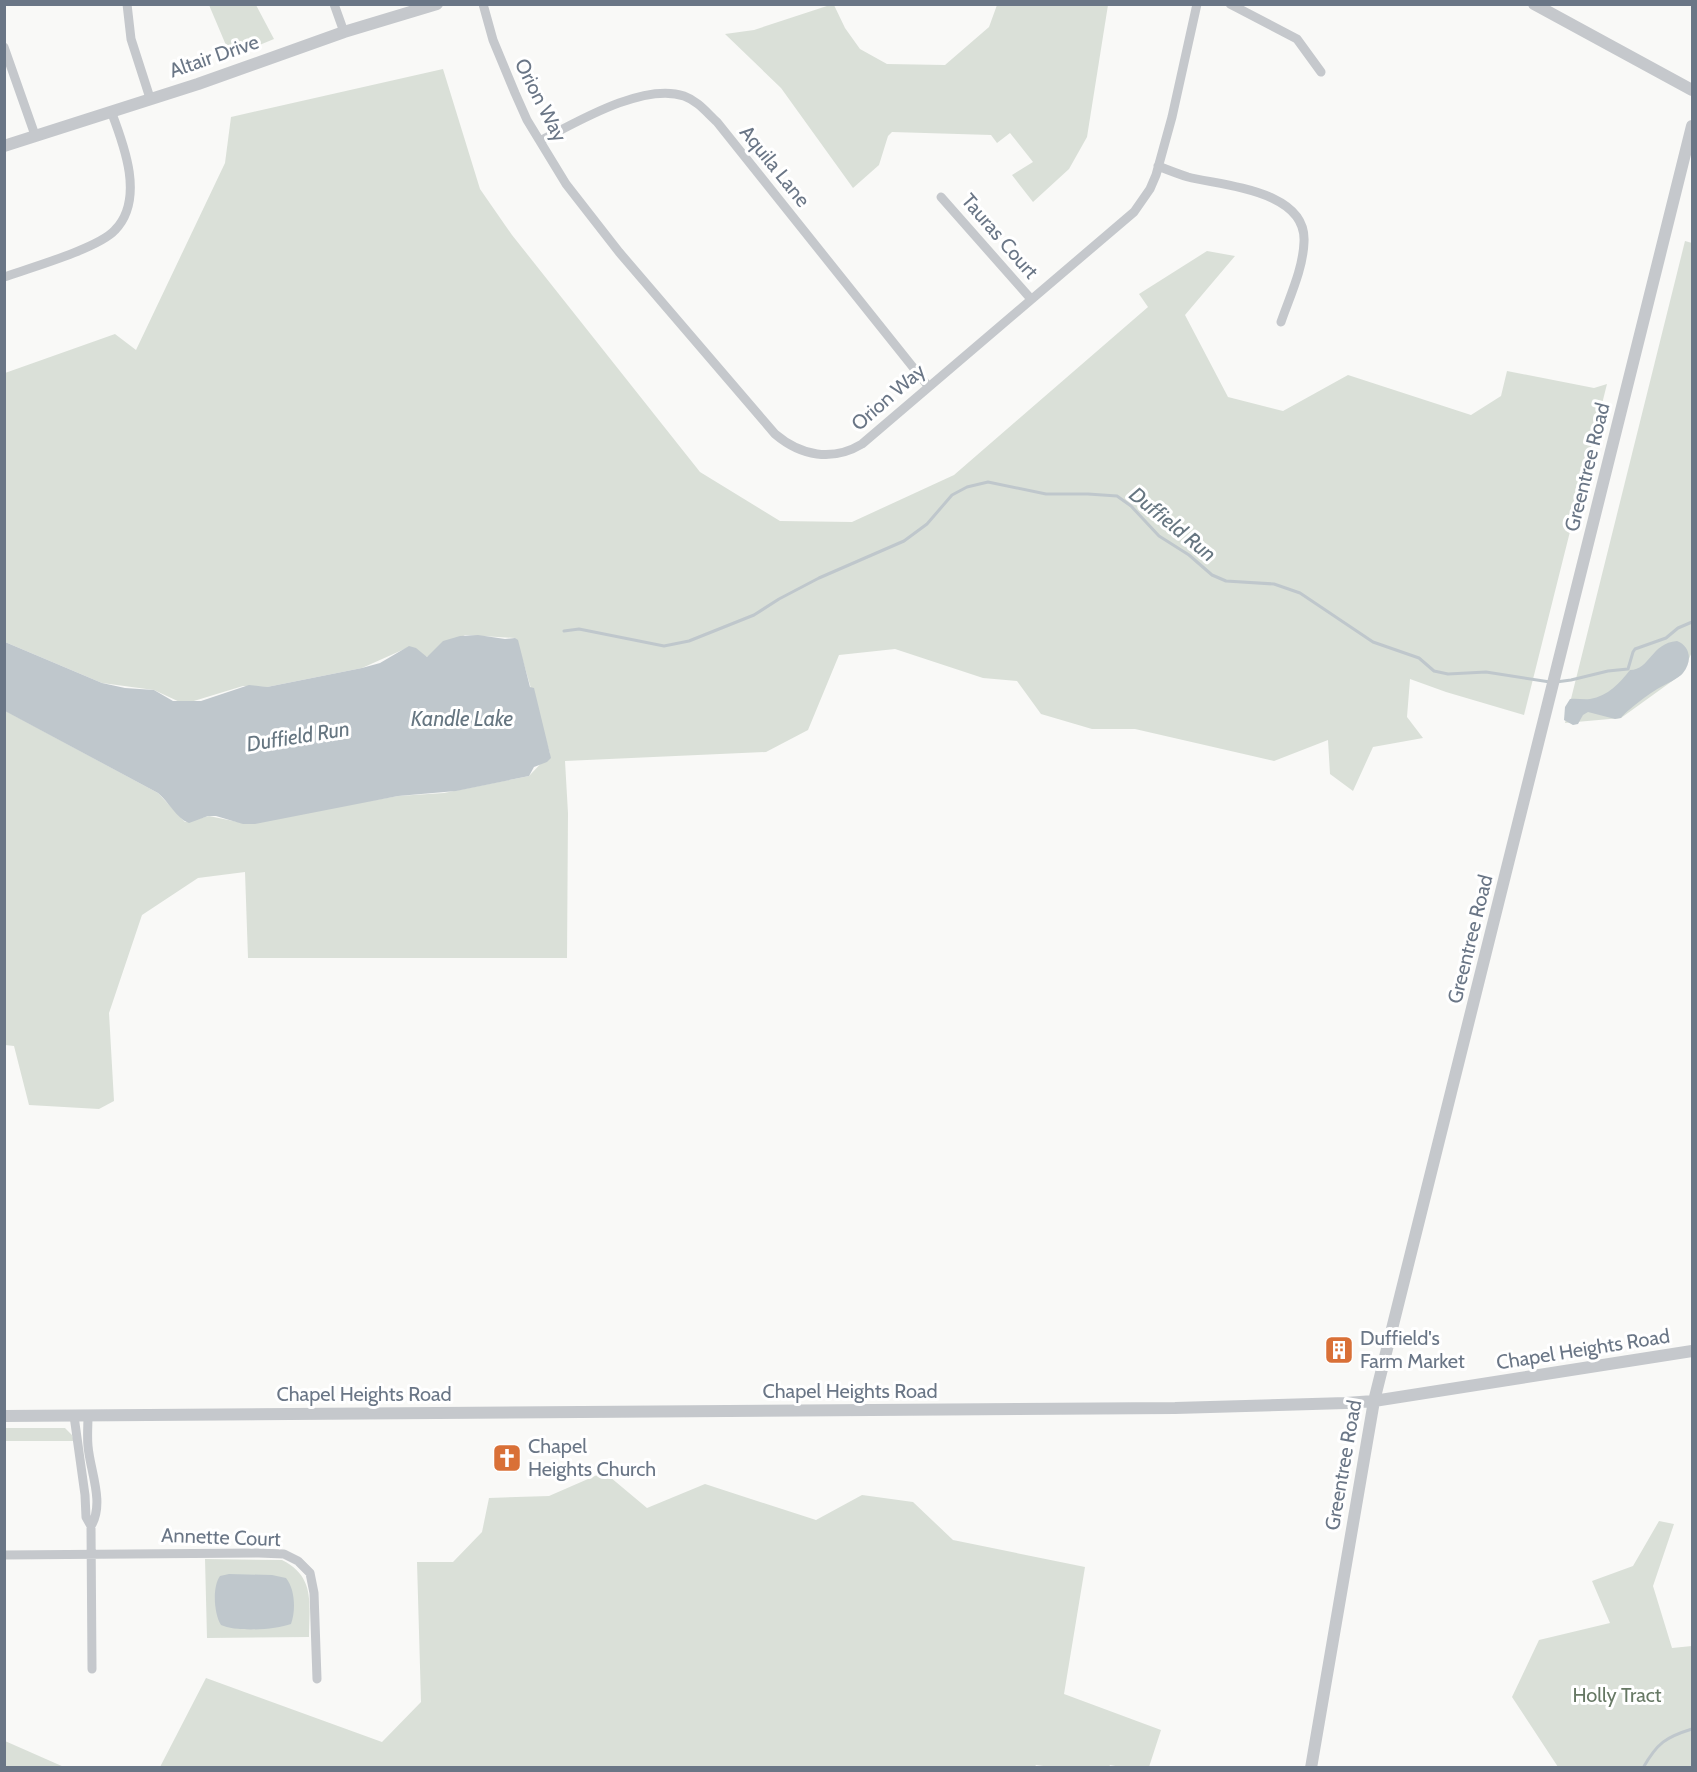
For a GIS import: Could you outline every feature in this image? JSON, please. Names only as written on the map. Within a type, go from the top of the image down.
[{"type":"street","points":[[127,4],[131,39],[150,98]]},
{"type":"street","points":[[334,4],[344,32]]},
{"type":"street","name":"Altair Drive","points":[[4,146],[198,84],[344,32],[437,4]]},
{"type":"street","name":"Orion Way","points":[[483,4],[502,66],[527,120],[566,184],[594,222],[762,419],[786,444],[796,450],[811,454],[837,454],[851,451],[862,444],[1134,212],[1150,189],[1158,166],[1172,117],[1197,4]]},
{"type":"street","points":[[1230,4],[1297,39],[1321,72]]},
{"type":"street","points":[[1534,4],[1692,90]]},
{"type":"street","points":[[4,47],[35,135]]},
{"type":"street","name":"Aquila Lane","points":[[540,141],[591,114],[637,98],[670,94],[684,96],[697,103],[717,122],[928,386]]},
{"type":"street","points":[[4,277],[87,246],[114,232],[120,224],[127,211],[130,180],[126,154],[111,111]]},
{"type":"street","name":"Greentree Road","points":[[1311,1767],[1374,1401],[1692,126]]},
{"type":"street","points":[[1158,166],[1187,177],[1267,196],[1291,209],[1300,222],[1305,238],[1302,259],[1281,322]]},
{"type":"street","name":"Tauras Court","points":[[941,197],[1031,299]]},
{"type":"street","name":"Chapel Heights Road","points":[[4,1416],[1175,1408],[1374,1401],[1692,1351]]},
{"type":"street","points":[[74,1416],[86,1517],[91,1526],[92,1669]]},
{"type":"street","points":[[88,1416],[87,1445],[96,1495],[97,1516],[91,1526]]},
{"type":"street","name":"Annette Court","points":[[91,1554],[259,1553],[284,1554],[298,1561],[309,1573],[314,1593],[317,1679]]},
{"type":"street","points":[[4,1555],[91,1554]]},
{"type":"green space","points":[[209,5],[256,5],[274,39],[231,57]]},
{"type":"green space","points":[[834,5],[845,28],[860,49],[887,64],[945,65],[989,27],[997,5],[1108,5],[1087,137],[1069,169],[1033,202],[1012,175],[1033,162],[1010,133],[997,143],[991,135],[892,132],[888,136],[879,165],[853,188],[781,88],[725,34],[754,30]]},
{"type":"green space","points":[[443,69],[480,189],[512,235],[700,472],[780,521],[852,522],[954,475],[1148,307],[1139,294],[1207,251],[1235,256],[1185,315],[1228,397],[1283,411],[1348,375],[1471,415],[1501,396],[1507,371],[1594,388],[1607,384],[1524,715],[1410,679],[1407,717],[1423,738],[1373,747],[1353,791],[1330,774],[1328,740],[1274,761],[1135,729],[1092,729],[1041,714],[1017,681],[983,678],[895,649],[839,655],[808,730],[766,752],[565,761],[568,813],[567,958],[248,958],[245,872],[198,878],[142,915],[109,1013],[114,1101],[99,1109],[29,1105],[14,1046],[5,1045],[4,710],[158,793],[185,822],[209,816],[243,823],[398,796],[444,793],[529,776],[550,754],[515,638],[465,635],[427,657],[409,647],[362,668],[267,687],[243,686],[184,704],[154,690],[102,683],[5,642],[5,373],[115,334],[136,350],[225,163],[231,117]]},
{"type":"green space","points":[[1685,241],[1692,243],[1692,652],[1682,674],[1621,718],[1565,723]]},
{"type":"green space","points":[[4,1428],[65,1428],[74,1441],[5,1441]]},
{"type":"green space","points":[[604,1472],[647,1508],[705,1484],[816,1520],[862,1495],[913,1502],[953,1540],[1085,1567],[1064,1694],[1161,1730],[1149,1767],[1110,1765],[1109,1767],[1058,1768],[1036,1765],[1034,1768],[160,1767],[206,1678],[382,1742],[421,1702],[417,1562],[453,1562],[482,1532],[489,1498],[549,1496]]},
{"type":"green space","name":"Holly Tract","points":[[1659,1521],[1674,1524],[1653,1586],[1672,1648],[1692,1646],[1692,1767],[1558,1767],[1512,1697],[1539,1640],[1610,1623],[1592,1581],[1633,1566]]},
{"type":"green space","points":[[205,1559],[282,1560],[293,1567],[301,1575],[308,1592],[309,1637],[207,1638]]},
{"type":"green space","points":[[5,1741],[64,1767],[5,1767]]},
{"type":"water","name":"Kandle Lake","points":[[478,635],[518,640],[530,687],[534,688],[551,758],[547,762],[534,767],[529,776],[456,791],[398,796],[255,824],[243,824],[216,816],[208,816],[189,823],[184,821],[158,793],[5,711],[5,642],[102,683],[125,688],[154,690],[173,701],[201,701],[249,685],[267,687],[362,668],[380,663],[409,646],[416,648],[427,657],[443,641],[460,636]]},
{"type":"water","points":[[1677,641],[1685,646],[1689,654],[1688,664],[1683,673],[1644,698],[1621,718],[1615,719],[1588,712],[1583,715],[1578,724],[1573,725],[1564,720],[1565,707],[1570,699],[1590,699],[1608,692],[1630,670],[1642,666],[1662,646]]},
{"type":"water","points":[[229,1574],[272,1575],[286,1578],[294,1600],[291,1624],[256,1629],[236,1629],[221,1625],[215,1608],[215,1593],[220,1576]]},
{"type":"waterway","name":"Duffield Run","points":[[564,631],[579,629],[664,646],[689,641],[754,615],[819,578],[904,541],[927,524],[952,495],[967,487],[988,482],[1046,494],[1117,496],[1131,506],[1159,536],[1189,555],[1212,575],[1226,581],[1274,584],[1300,593],[1373,642],[1419,658],[1434,671],[1448,674],[1486,672],[1550,682]]},
{"type":"waterway","name":"Duffield Run","points":[[1556,682],[1628,669],[1635,649],[1666,638],[1678,628],[1692,622]]},
{"type":"waterway","points":[[1643,1768],[1653,1752],[1663,1742],[1692,1729]]},
{"type":"place","name":"Duffield's Farm Market","points":[[1339,1350]]},
{"type":"place","name":"Chapel Heights Church","points":[[507,1458]]}]
